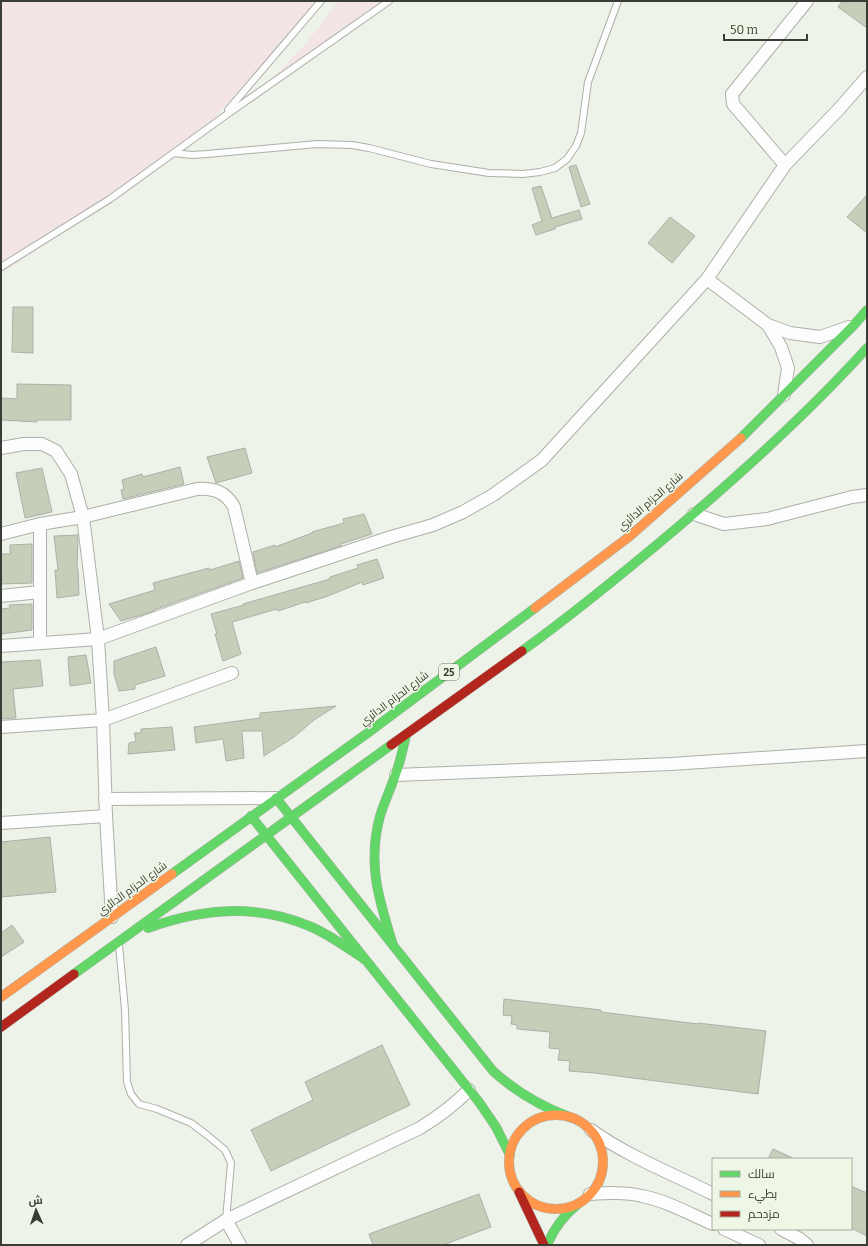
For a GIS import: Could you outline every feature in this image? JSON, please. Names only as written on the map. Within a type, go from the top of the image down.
[{"type":"main road","name":"شارع الحزام الدائري","points":[[1,997],[369,732],[630,536],[742,437],[854,325],[867,310]]},
{"type":"main road","name":"25","points":[[1,1027],[558,626],[620,577],[694,514],[803,415],[867,348]]},
{"type":"main road","points":[[393,945],[380,905],[374,861],[380,817],[396,775],[402,756],[406,735]]},
{"type":"main road","points":[[276,798],[493,1071],[506,1083],[537,1104],[582,1123],[591,1130],[599,1142],[603,1156],[603,1163],[598,1183],[585,1198],[559,1222],[545,1245]]},
{"type":"main road","points":[[251,816],[488,1114],[504,1141],[510,1155]]},
{"type":"main road","points":[[122,939],[158,924],[192,914],[227,910],[255,912],[282,917],[309,926],[333,939],[364,959]]},
{"type":"main road","points":[[545,1245],[512,1178],[510,1155],[514,1142],[521,1130],[532,1122],[545,1116],[558,1115],[572,1118]]},
{"type":"main road","points":[[518,1188],[526,1197],[536,1204],[546,1208],[570,1206],[585,1198]]},
{"type":"street","points":[[785,165],[733,104],[732,94],[807,1]]},
{"type":"street","points":[[1,646],[98,639],[252,583],[391,536],[433,525],[463,512],[493,495],[542,460],[707,279],[785,165],[840,108],[867,77]]},
{"type":"street","points":[[707,279],[768,325],[790,334],[820,337],[854,325]]},
{"type":"street","points":[[768,325],[781,347],[788,368],[784,395]]},
{"type":"street","points":[[1,448],[24,444],[42,444],[56,451],[71,474],[83,517],[98,639],[112,917]]},
{"type":"street","points":[[1,534],[40,524],[83,517],[197,489],[215,490],[230,499],[234,507],[252,583]]},
{"type":"street","points":[[694,514],[724,524],[767,519],[852,497],[867,495]]},
{"type":"street","points":[[40,524],[40,643]]},
{"type":"street","points":[[1,596],[40,592]]},
{"type":"street","points":[[1,727],[103,720],[232,673]]},
{"type":"street","points":[[396,775],[671,764],[867,751]]},
{"type":"street","points":[[105,799],[276,798]]},
{"type":"street","points":[[1,823],[106,816]]},
{"type":"street","points":[[187,1245],[226,1220],[420,1128],[438,1117],[469,1090]]},
{"type":"street","points":[[591,1130],[625,1151],[712,1194]]},
{"type":"street","points":[[585,1198],[607,1193],[624,1193],[641,1196],[673,1206],[712,1224]]},
{"type":"street","points":[[226,1220],[240,1245]]},
{"type":"street","points":[[726,1230],[759,1245]]},
{"type":"street","points":[[783,1230],[800,1239],[807,1245]]},
{"type":"lane","points":[[222,118],[321,1]]},
{"type":"lane","points":[[1,267],[110,199],[222,118],[389,1]]},
{"type":"lane","points":[[174,153],[200,155],[317,144],[335,144],[369,148],[431,164],[489,173],[523,174],[540,172],[554,168],[568,159],[576,146],[581,133],[588,82],[618,1]]},
{"type":"lane","points":[[122,939],[127,1082],[131,1094],[139,1104],[191,1123],[225,1150],[231,1163],[226,1220]]},
{"type":"shaded area","points":[[1,1],[322,1],[251,80],[180,153],[125,194],[59,235],[1,274]]},
{"type":"shaded area","points":[[338,1],[393,1],[256,99],[257,95],[306,43]]},
{"type":"building","points":[[842,1],[867,1],[867,28],[838,7]]},
{"type":"building","points":[[576,165],[590,204],[581,207],[569,167]]},
{"type":"building","points":[[541,186],[552,218],[579,210],[582,219],[555,227],[555,229],[536,235],[532,225],[542,221],[532,188]]},
{"type":"building","points":[[867,195],[867,233],[847,217]]},
{"type":"building","points":[[670,217],[695,236],[672,263],[648,243]]},
{"type":"building","points":[[13,307],[33,307],[33,353],[12,352]]},
{"type":"building","points":[[17,384],[71,385],[71,420],[37,420],[37,422],[1,420],[1,398],[17,399]]},
{"type":"building","points":[[245,448],[252,473],[216,483],[207,457]]},
{"type":"building","points":[[180,467],[184,484],[123,499],[121,490],[124,489],[122,480],[142,474],[143,477]]},
{"type":"building","points":[[42,468],[52,512],[25,518],[16,473]]},
{"type":"building","points":[[364,514],[372,534],[341,544],[341,546],[257,573],[253,552],[275,545],[275,547],[312,532],[344,523],[343,519]]},
{"type":"building","points":[[78,535],[77,569],[79,595],[57,598],[55,570],[58,570],[54,536]]},
{"type":"building","points":[[32,544],[32,583],[1,584],[1,554],[10,554],[10,545]]},
{"type":"building","points":[[377,559],[384,578],[363,585],[362,582],[306,603],[305,602],[278,611],[277,609],[232,622],[241,654],[223,661],[211,614],[330,579],[330,577],[358,568],[357,565]]},
{"type":"building","points":[[239,561],[243,578],[154,611],[121,621],[109,604],[155,590],[153,583],[209,568],[210,570]]},
{"type":"building","points":[[32,604],[32,630],[1,634],[1,609],[10,608],[9,605]]},
{"type":"building","points":[[156,647],[165,676],[135,685],[135,689],[119,691],[114,674],[114,661]]},
{"type":"building","points":[[86,655],[91,683],[70,686],[68,657]]},
{"type":"building","points":[[40,660],[43,686],[13,689],[16,718],[1,719],[1,662]]},
{"type":"building","points":[[336,706],[314,720],[294,737],[264,756],[262,731],[242,731],[244,758],[226,761],[223,739],[196,743],[194,727],[260,718],[260,713]]},
{"type":"building","points":[[172,727],[175,750],[128,754],[129,743],[136,741],[134,733],[141,733],[141,729]]},
{"type":"building","points":[[50,837],[56,892],[1,897],[1,842]]},
{"type":"building","points":[[12,925],[24,942],[1,957],[1,933]]},
{"type":"building","points":[[504,999],[601,1010],[601,1012],[698,1024],[766,1031],[758,1094],[569,1071],[570,1061],[558,1060],[560,1049],[549,1048],[550,1032],[517,1029],[517,1025],[511,1024],[512,1016],[503,1015]]},
{"type":"building","points":[[382,1045],[410,1105],[271,1171],[251,1130],[313,1100],[305,1082]]},
{"type":"building","points":[[773,1149],[793,1158],[768,1158]]},
{"type":"building","points":[[852,1186],[867,1193],[867,1236],[852,1228]]},
{"type":"building","points":[[479,1194],[491,1227],[443,1245],[373,1245],[369,1234]]},
{"type":"traffic: fast","points":[[741,438],[854,325],[867,310]]},
{"type":"traffic: fast","points":[[522,651],[620,575],[727,484],[799,418],[867,348]]},
{"type":"traffic: fast","points":[[172,874],[369,732],[535,608]]},
{"type":"traffic: fast","points":[[393,945],[383,913],[376,882],[376,833],[380,816],[403,751],[406,735]]},
{"type":"traffic: fast","points":[[74,974],[391,745]]},
{"type":"traffic: fast","points":[[276,798],[493,1071],[530,1099],[572,1118]]},
{"type":"traffic: fast","points":[[251,816],[479,1102],[496,1127],[510,1155]]},
{"type":"traffic: fast","points":[[148,928],[188,916],[208,913],[228,911],[269,914],[289,919],[316,929],[364,959]]},
{"type":"traffic: fast","points":[[547,1245],[560,1222],[578,1204]]},
{"type":"traffic: slow","points":[[535,608],[630,536],[741,438]]},
{"type":"traffic: slow","points":[[1,997],[172,874]]},
{"type":"traffic: slow","points":[[556,1115],[574,1119],[589,1129],[599,1144],[603,1162],[599,1180],[589,1195],[574,1205],[556,1209],[538,1205],[523,1195],[513,1180],[509,1162],[513,1144],[523,1129],[538,1119],[556,1115]]},
{"type":"traffic: jam","points":[[391,745],[522,651]]},
{"type":"traffic: jam","points":[[1,1027],[74,974]]},
{"type":"traffic: jam","points":[[519,1192],[544,1245]]}]
